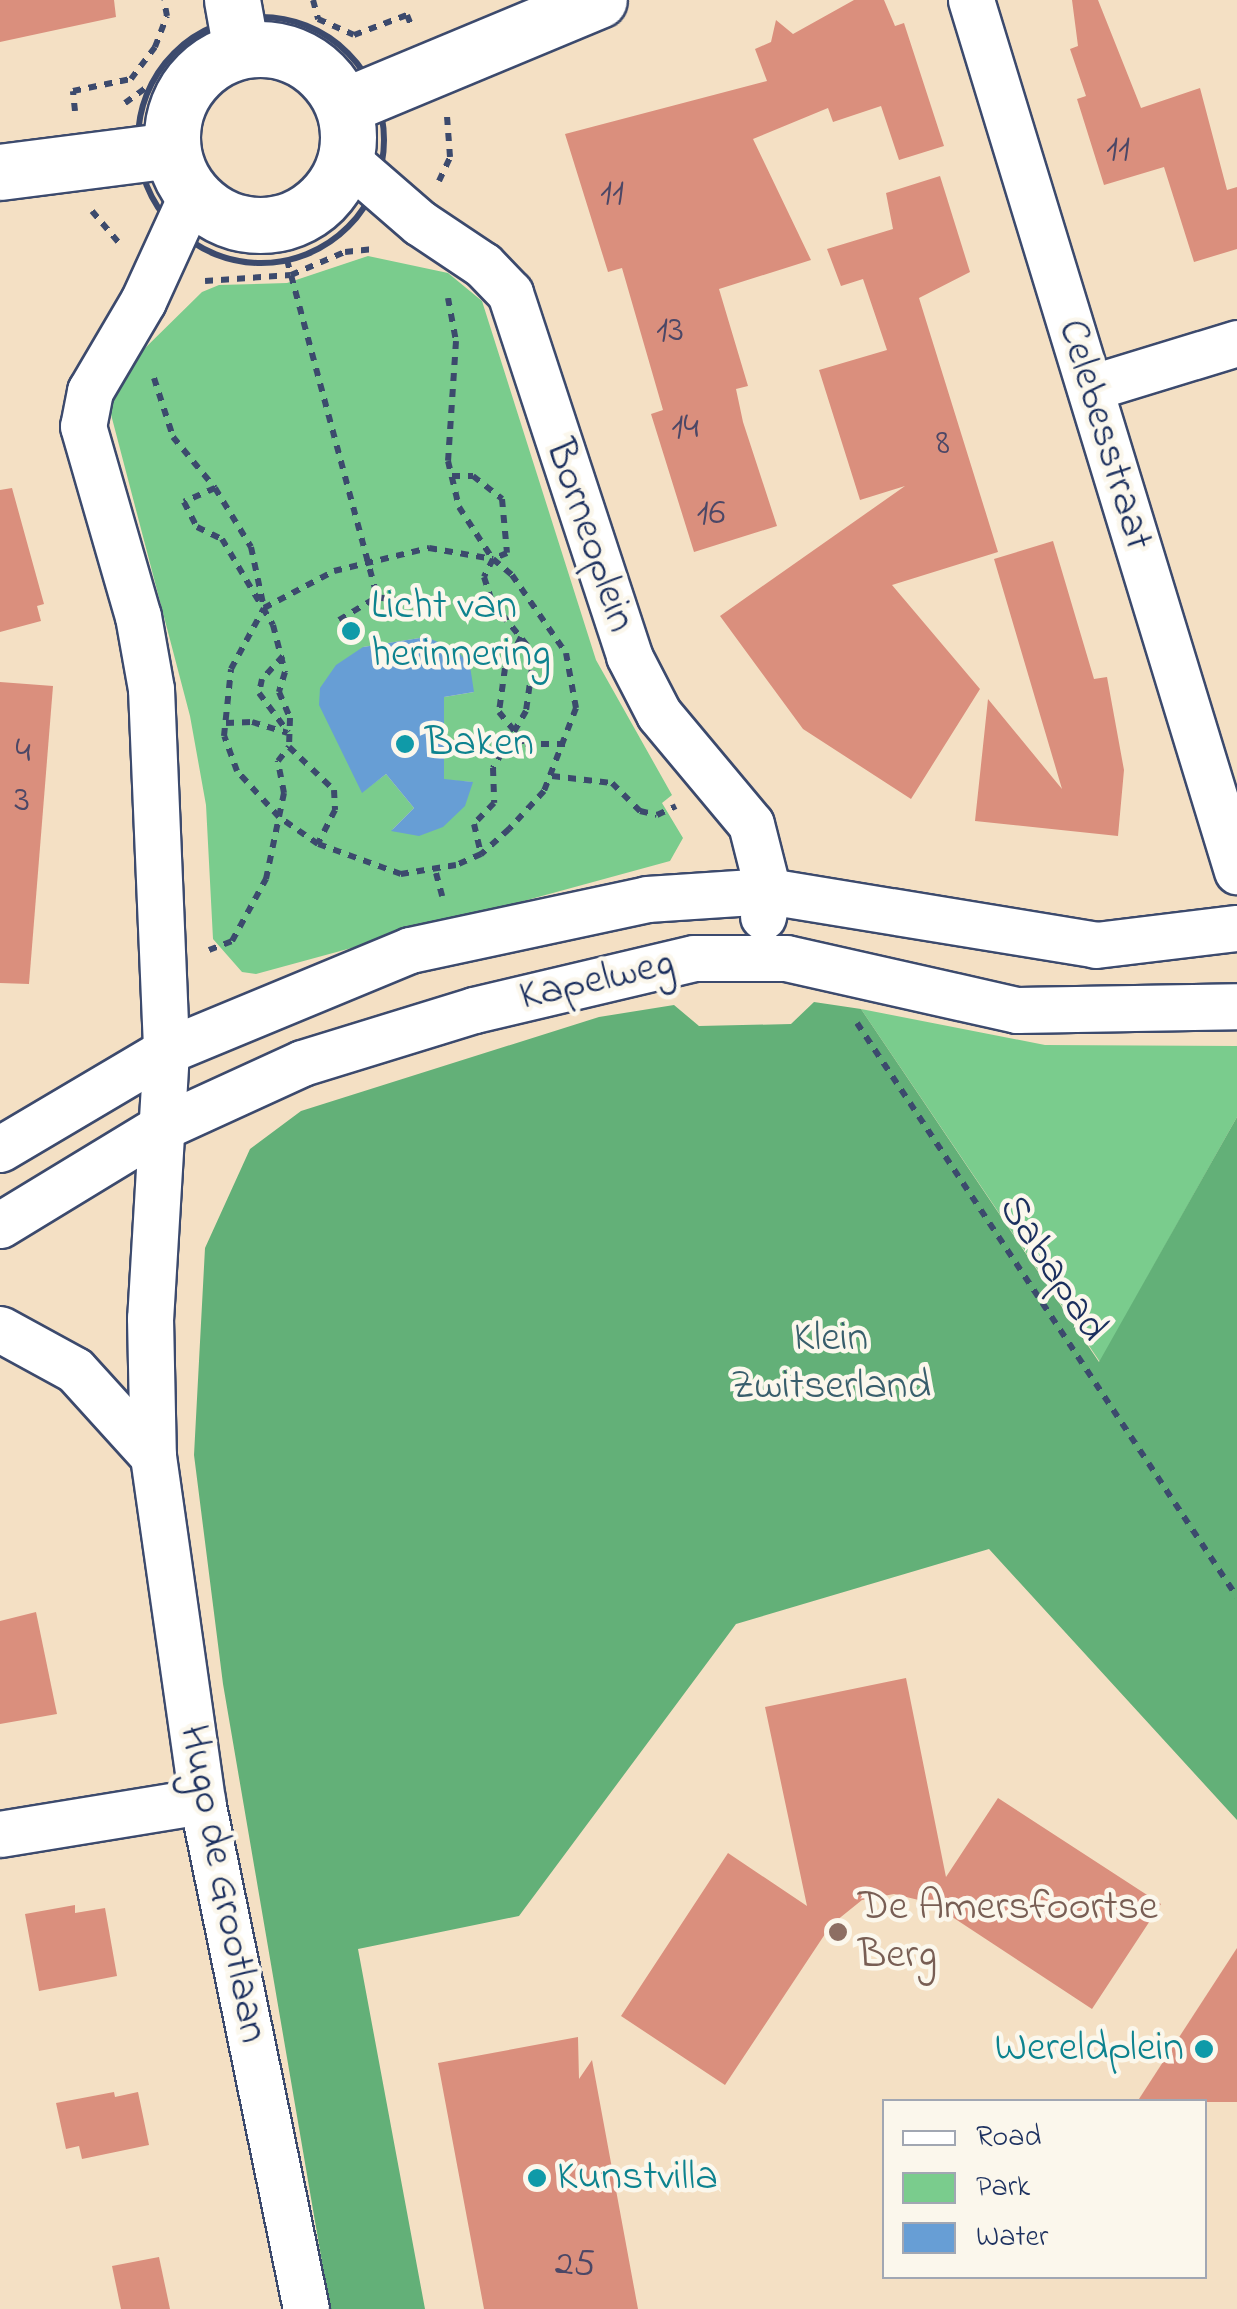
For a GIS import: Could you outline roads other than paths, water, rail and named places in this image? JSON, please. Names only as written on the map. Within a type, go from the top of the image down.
[{"type":"street","points":[[0,172],[82,161],[182,172],[232,221],[280,224],[323,200],[345,132],[599,0]]},
{"type":"street","name":"Celebesstraat","points":[[970,0],[1237,871]]},
{"type":"street","name":"Borneoplein","points":[[166,1051],[151,689],[138,616],[83,426],[90,391],[154,275],[182,172],[180,98],[236,25],[278,51],[314,66],[345,132],[510,294],[629,656],[659,714],[751,824],[768,891],[756,954]]},
{"type":"street","points":[[1090,388],[1237,343]]},
{"type":"street","name":"Kapelweg","points":[[0,1150],[166,1051],[410,950],[647,899],[768,891],[1096,945],[1237,928]]},
{"type":"street","name":"Kapelweg","points":[[0,1224],[158,1129],[302,1063],[474,1010],[694,958],[756,954],[1017,1010],[1237,1006]]},
{"type":"street","name":"Hugo de Grootlaan","points":[[166,1051],[158,1129],[150,1318],[153,1456],[202,1801],[306,2309]]},
{"type":"street","points":[[0,1329],[75,1370],[153,1456]]},
{"type":"street","points":[[0,1834],[202,1801]]},
{"type":"water","points":[[426,637],[457,650],[470,666],[474,692],[444,697],[444,779],[473,782],[465,806],[443,827],[419,836],[391,831],[414,808],[386,774],[362,793],[319,705],[320,688],[336,665],[363,647]]},
{"type":"place","name":"Licht van herinnering","points":[[351,631]]},
{"type":"place","name":"Baken","points":[[405,744]]},
{"type":"place","name":"De Amersfoortse Berg","points":[[838,1932]]},
{"type":"place","name":"Wereldplein","points":[[1204,2049]]},
{"type":"place","name":"Kunstvilla","points":[[537,2178]]},
{"type":"park label","name":"Klein Zwitserland","points":[[831,1363]]}]
